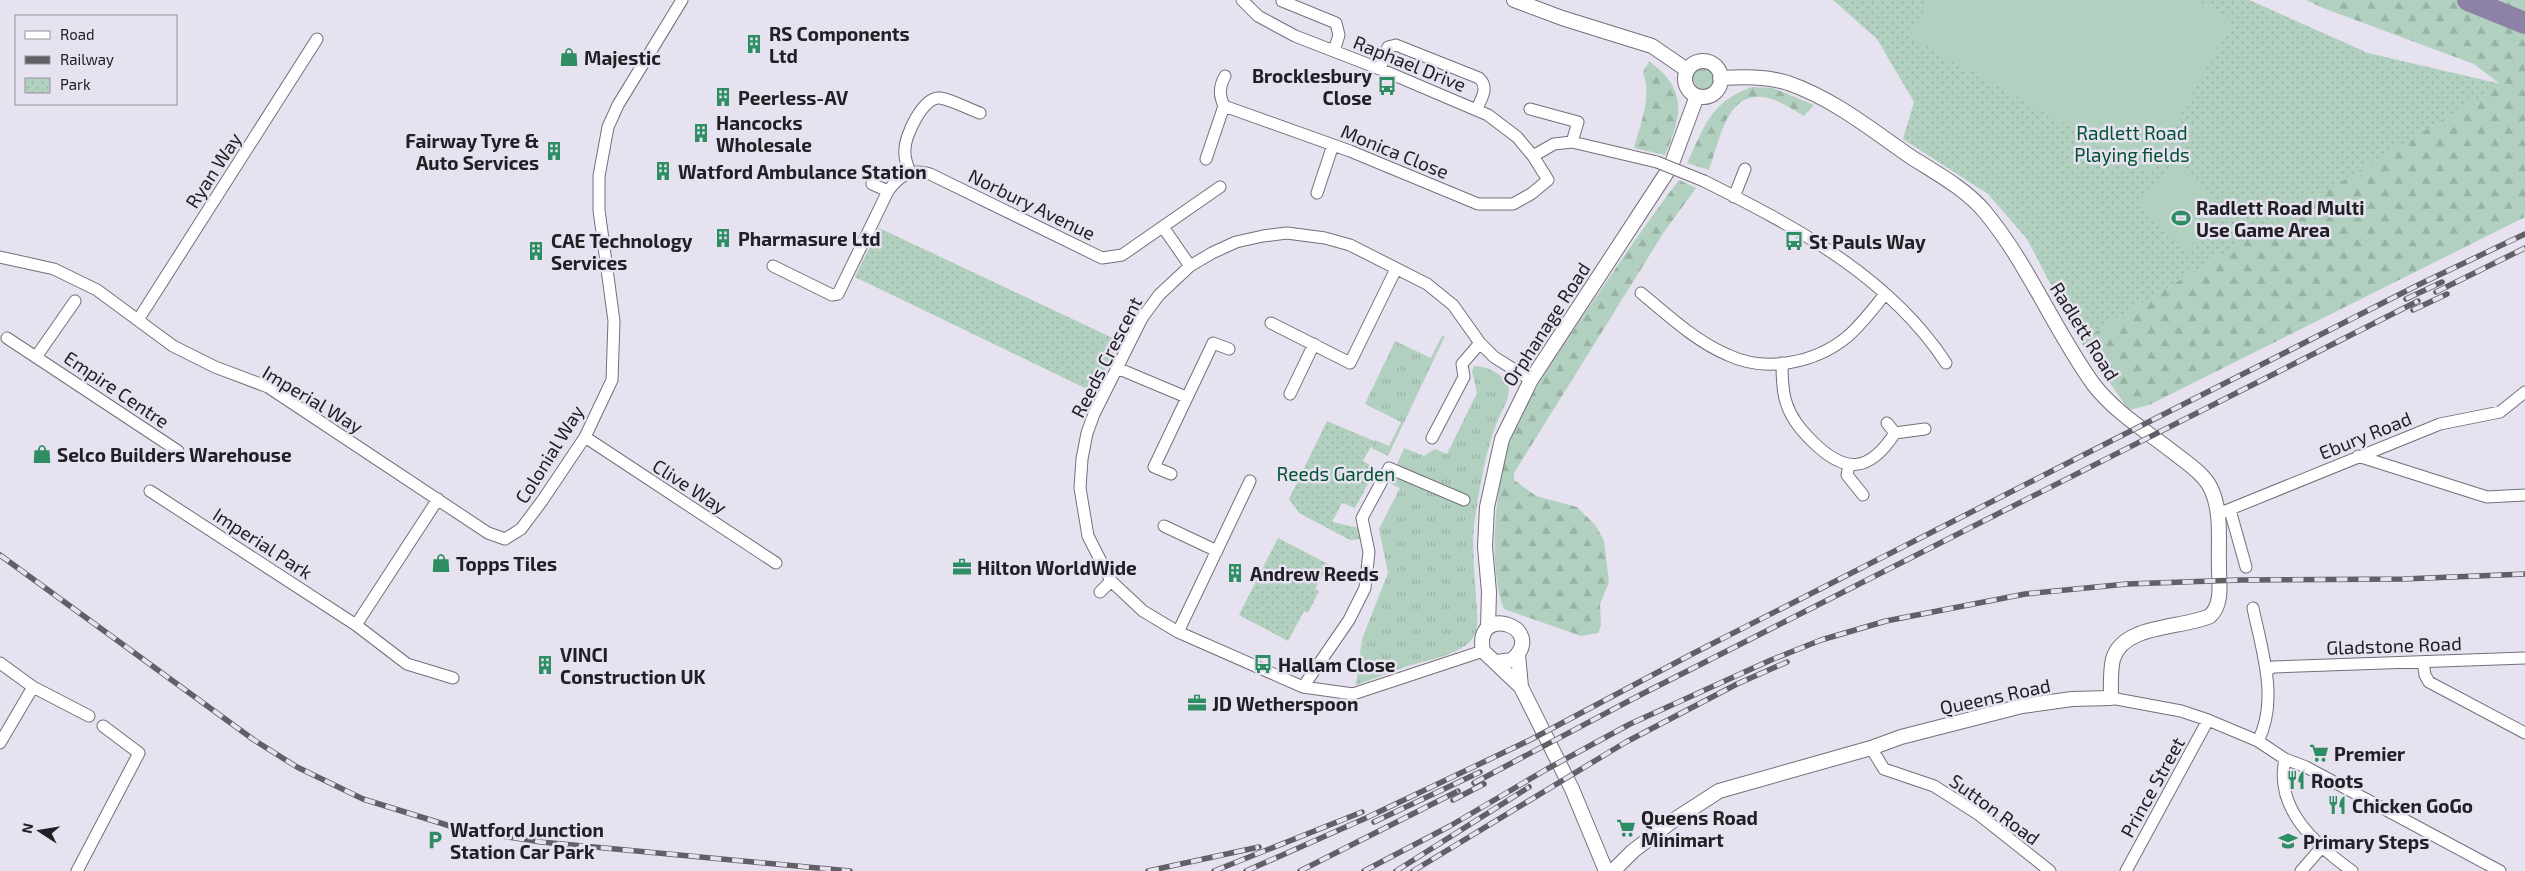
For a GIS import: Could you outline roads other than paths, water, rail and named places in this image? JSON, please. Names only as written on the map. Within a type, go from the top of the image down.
[{"type":"street","name":"Colonial Way","points":[[521,530],[585,437],[612,380],[614,321],[599,210],[600,176],[608,127],[618,105],[682,0]]},
{"type":"street","name":"Raphael Drive","points":[[1242,0],[1253,12],[1275,26],[1477,108],[1503,126],[1533,156],[1548,180]]},
{"type":"street","points":[[1514,0],[1543,5],[1644,43],[1687,70]]},
{"type":"street","points":[[1282,1],[1336,23],[1339,35],[1334,51]]},
{"type":"street","name":"Ryan Way","points":[[138,320],[317,40]]},
{"type":"street","points":[[1380,69],[1388,47],[1396,45],[1479,78],[1482,81],[1484,90],[1477,108]]},
{"type":"street","points":[[1707,61],[1716,67],[1720,84],[1708,96],[1697,96],[1686,85],[1687,70],[1696,62],[1707,61]]},
{"type":"street","points":[[1206,160],[1224,106],[1220,98],[1220,85],[1225,76]]},
{"type":"street","name":"Radlett Road","points":[[1720,78],[1769,79],[1787,83],[1814,95],[1868,126],[1968,196],[1984,211],[2008,244],[2071,350],[2095,386],[2116,409],[2196,471],[2213,492],[2224,512],[2219,594],[2216,610],[2205,618],[2136,635],[2122,642],[2112,662],[2111,698]]},
{"type":"street","name":"Orphanage Road","points":[[1521,687],[1508,676],[1497,662],[1486,656],[1483,651],[1483,634],[1488,628],[1489,592],[1485,547],[1491,484],[1502,439],[1531,380],[1662,182],[1682,142],[1697,96]]},
{"type":"street","points":[[773,266],[832,295],[838,294],[888,191],[896,181],[910,172],[904,149],[908,135],[924,107],[931,99],[939,98],[980,113]]},
{"type":"street","name":"Monica Close","points":[[1224,106],[1333,145],[1478,204],[1513,204],[1548,180]]},
{"type":"street","points":[[1530,109],[1578,122],[1572,142]]},
{"type":"street","points":[[1533,156],[1554,144],[1572,142],[1657,162],[1734,196],[1828,250],[1856,269],[1915,324],[1946,363]]},
{"type":"street","points":[[1317,193],[1333,145]]},
{"type":"street","points":[[1734,196],[1745,169]]},
{"type":"street","name":"Norbury Avenue","points":[[910,172],[920,171],[930,174],[1102,258],[1122,255],[1220,187]]},
{"type":"street","points":[[872,184],[888,191]]},
{"type":"street","points":[[1163,227],[1190,266]]},
{"type":"street","name":"Reeds Crescent","points":[[1483,651],[1353,694],[1303,688],[1178,632],[1142,611],[1111,581],[1088,536],[1080,488],[1087,433],[1142,318],[1159,294],[1190,266],[1236,242],[1287,233],[1325,238],[1350,245],[1427,284],[1453,305],[1480,343],[1494,357],[1531,380]]},
{"type":"street","name":"Imperial Way","points":[[0,257],[54,269],[97,290],[173,346],[215,367],[268,388],[488,533],[505,539],[521,530]]},
{"type":"street","points":[[1271,323],[1350,363],[1396,268]]},
{"type":"street","points":[[1641,293],[1702,341],[1729,356],[1758,362],[1782,364],[1808,358],[1836,344],[1856,328],[1885,294]]},
{"type":"street","name":"Empire Centre","points":[[36,357],[75,301]]},
{"type":"street","name":"Empire Centre","points":[[7,338],[178,451]]},
{"type":"street","points":[[1171,474],[1154,467],[1186,397],[1213,343],[1229,349]]},
{"type":"street","points":[[1432,438],[1464,377],[1462,364],[1480,343]]},
{"type":"street","points":[[1290,394],[1314,344]]},
{"type":"street","points":[[1782,364],[1786,402],[1799,428],[1824,454],[1840,463],[1849,465],[1863,464],[1873,459],[1895,433],[1925,429]]},
{"type":"street","points":[[1118,368],[1186,397]]},
{"type":"street","name":"Ebury Road","points":[[2224,512],[2440,424],[2500,412],[2525,392]]},
{"type":"street","points":[[1887,423],[1895,433]]},
{"type":"street","name":"Clive Way","points":[[585,437],[776,563]]},
{"type":"street","points":[[2358,456],[2487,497],[2525,495]]},
{"type":"street","points":[[1849,465],[1847,475],[1864,495]]},
{"type":"street","points":[[1303,688],[1349,620],[1365,588],[1369,552],[1362,518],[1389,468],[1464,500]]},
{"type":"street","points":[[1178,632],[1250,482]]},
{"type":"street","name":"Imperial Park","points":[[150,491],[356,625],[407,664],[453,678]]},
{"type":"street","points":[[356,625],[438,500]]},
{"type":"street","points":[[2224,512],[2246,567]]},
{"type":"street","points":[[1164,526],[1217,551]]},
{"type":"street","points":[[1100,592],[1111,581]]},
{"type":"street","name":"Orphanage Road","points":[[1489,592],[1504,622],[1512,625],[1522,638],[1518,654],[1521,687],[1572,789],[1606,871]]},
{"type":"street","points":[[2253,608],[2266,671],[2268,712],[2258,741]]},
{"type":"street","points":[[1488,628],[1495,623],[1504,622]]},
{"type":"street","points":[[1497,662],[1512,660],[1518,654]]},
{"type":"street","name":"Gladstone Road","points":[[2266,671],[2273,668],[2525,658]]},
{"type":"street","points":[[2423,662],[2425,675],[2429,682],[2525,733]]},
{"type":"street","points":[[0,663],[33,687],[89,716]]},
{"type":"street","points":[[0,743],[33,687]]},
{"type":"street","name":"Queens Road","points":[[1614,871],[1633,851],[1671,822],[1719,791],[1871,748],[1901,737],[2022,706],[2072,699],[2111,698],[2181,711],[2258,741],[2285,759],[2306,767],[2500,871]]},
{"type":"street","name":"Prince Street","points":[[2126,871],[2208,720]]},
{"type":"street","points":[[77,871],[139,753],[103,726]]},
{"type":"street","name":"Sutton Road","points":[[1871,748],[1884,769],[1934,786],[1978,814],[2050,871]]},
{"type":"street","points":[[2285,759],[2282,776],[2289,802],[2305,829],[2321,848],[2352,871]]},
{"type":"street","points":[[2301,871],[2321,848]]},
{"type":"waterway","points":[[2468,0],[2525,23]]},
{"type":"railway","points":[[1246,871],[1366,818],[1530,740],[1694,653],[2420,284],[2525,234]]},
{"type":"railway","points":[[2436,292],[2525,248]]},
{"type":"railway","points":[[2406,299],[2442,282]]},
{"type":"railway","points":[[2413,310],[2447,294]]},
{"type":"railway","points":[[1474,783],[1642,694],[2418,301]]},
{"type":"railway","points":[[0,555],[254,740],[297,767],[363,799],[463,830],[541,842],[850,871]]},
{"type":"railway","points":[[1364,871],[1450,826],[1547,769],[1630,724],[1771,660],[1821,640],[1886,621],[2025,594],[2127,584],[2240,580],[2404,579],[2525,574]]},
{"type":"railway","points":[[1413,871],[1626,742],[1737,684],[1787,662]]},
{"type":"railway","points":[[1374,822],[1480,772]]},
{"type":"railway","points":[[1453,800],[1484,784]]},
{"type":"railway","points":[[1396,871],[1529,787]]},
{"type":"railway","points":[[1300,871],[1458,791]]},
{"type":"railway","points":[[1214,871],[1362,812]]},
{"type":"railway","points":[[1148,871],[1259,847]]},
{"type":"place","name":"RS Components Ltd","points":[[754,44]]},
{"type":"place","name":"Majestic","points":[[569,57]]},
{"type":"place","name":"Brocklesbury Close","points":[[1387,86]]},
{"type":"place","name":"Peerless-AV","points":[[723,97]]},
{"type":"place","name":"Hancocks Wholesale","points":[[701,133]]},
{"type":"place","name":"Fairway Tyre & Auto Services","points":[[554,151]]},
{"type":"place","name":"Watford Ambulance Station","points":[[663,171]]},
{"type":"place","name":"Radlett Road Multi Use Game Area","points":[[2181,218]]},
{"type":"place","name":"Pharmasure Ltd","points":[[723,238]]},
{"type":"place","name":"St Pauls Way","points":[[1794,241]]},
{"type":"place","name":"CAE Technology Services","points":[[536,251]]},
{"type":"place","name":"Selco Builders Warehouse","points":[[42,454]]},
{"type":"place","name":"Topps Tiles","points":[[441,563]]},
{"type":"place","name":"Hilton WorldWide","points":[[962,567]]},
{"type":"place","name":"Andrew Reeds","points":[[1235,573]]},
{"type":"place","name":"Hallam Close","points":[[1263,664]]},
{"type":"place","name":"VINCI Construction UK","points":[[545,665]]},
{"type":"place","name":"JD Wetherspoon","points":[[1197,703]]},
{"type":"place","name":"Premier","points":[[2319,753]]},
{"type":"place","name":"Roots","points":[[2296,780]]},
{"type":"place","name":"Chicken GoGo","points":[[2337,805]]},
{"type":"place","name":"Queens Road Minimart","points":[[1626,828]]},
{"type":"place","name":"Watford Junction Station Car Park","points":[[435,840]]},
{"type":"place","name":"Primary Steps","points":[[2288,841]]},
{"type":"park label","name":"Radlett Road Playing fields","points":[[2132,143]]},
{"type":"park label","name":"Reeds Garden","points":[[1336,473]]}]
